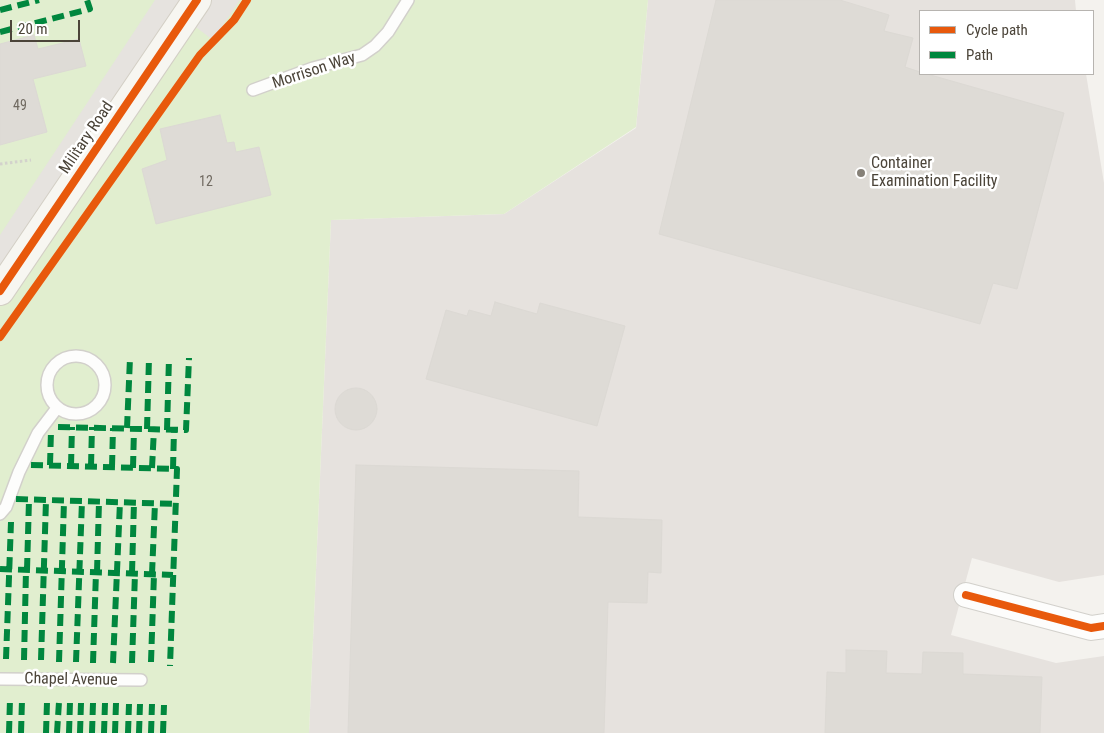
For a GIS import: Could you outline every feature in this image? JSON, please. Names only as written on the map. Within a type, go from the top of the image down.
[{"type":"street","name":"Military Road","points":[[0,291],[197,0]]},
{"type":"street","points":[[966,595],[1091,628],[1104,626]]},
{"type":"lane","name":"Morrison Way","points":[[253,90],[313,68],[362,56],[388,32],[408,0]]},
{"type":"lane","points":[[75,356],[86,358],[95,363],[105,380],[105,390],[97,406],[81,414],[66,413],[57,408],[48,395],[46,385],[48,375],[56,364],[65,358],[75,356]]},
{"type":"lane","points":[[0,514],[6,507],[19,472],[38,432],[57,408]]},
{"type":"lane","name":"Chapel Avenue","points":[[0,679],[141,680]]},
{"type":"path","points":[[0,164],[31,160]]},
{"type":"shaded area","points":[[155,0],[240,0],[213,40],[185,19],[0,290],[0,235]]},
{"type":"shaded area","points":[[648,0],[1075,0],[1076,10],[919,10],[919,75],[1086,75],[1104,183],[1104,575],[1059,582],[972,558],[951,635],[1056,663],[1104,656],[1104,733],[309,733],[331,220],[504,214],[636,128]]},
{"type":"green space","points":[[0,0],[648,0],[636,127],[504,214],[331,220],[309,733],[0,733]]},
{"type":"building","name":"Container Examination Facility","points":[[716,0],[840,0],[889,15],[884,31],[913,38],[905,67],[919,72],[919,75],[931,75],[1064,113],[1017,289],[993,283],[980,324],[659,234]]},
{"type":"building","points":[[34,35],[38,49],[79,39],[86,66],[33,79],[47,132],[0,145],[0,44]]},
{"type":"building","points":[[220,115],[227,143],[234,142],[236,152],[259,147],[271,195],[156,224],[142,169],[167,160],[160,129]]},
{"type":"building","points":[[495,302],[537,314],[540,303],[625,326],[597,426],[426,379],[446,310],[467,316],[469,310],[491,316]]},
{"type":"building","points":[[352,388],[360,388],[371,394],[377,409],[371,424],[360,430],[352,430],[341,424],[335,413],[335,405],[341,394]]},
{"type":"building","points":[[356,465],[579,471],[578,517],[662,520],[661,573],[648,572],[647,603],[608,602],[604,733],[348,733]]},
{"type":"building","points":[[846,650],[887,651],[886,673],[922,674],[923,652],[963,653],[963,674],[1042,677],[1040,733],[825,733],[827,672],[846,673]]},
{"type":"marked path","points":[[0,10],[39,0]]},
{"type":"marked path","points":[[0,32],[90,9],[87,0]]},
{"type":"marked path","points":[[127,428],[130,358]]},
{"type":"marked path","points":[[147,429],[149,358]]},
{"type":"marked path","points":[[167,430],[169,358]]},
{"type":"marked path","points":[[58,427],[186,430],[189,358]]},
{"type":"marked path","points":[[71,466],[72,427]]},
{"type":"marked path","points":[[91,466],[92,427]]},
{"type":"marked path","points":[[112,467],[113,428]]},
{"type":"marked path","points":[[133,468],[134,429]]},
{"type":"marked path","points":[[152,468],[154,429]]},
{"type":"marked path","points":[[173,469],[174,430]]},
{"type":"marked path","points":[[50,465],[51,431]]},
{"type":"marked path","points":[[31,465],[177,469],[170,666]]},
{"type":"marked path","points":[[16,499],[176,504]]},
{"type":"marked path","points":[[27,570],[29,500]]},
{"type":"marked path","points":[[41,660],[46,500]]},
{"type":"marked path","points":[[59,662],[64,501]]},
{"type":"marked path","points":[[76,662],[82,501]]},
{"type":"marked path","points":[[97,572],[99,502]]},
{"type":"marked path","points":[[113,663],[120,502]]},
{"type":"marked path","points":[[132,573],[134,502]]},
{"type":"marked path","points":[[152,574],[155,503]]},
{"type":"marked path","points":[[6,659],[11,522]]},
{"type":"marked path","points":[[0,569],[173,575]]},
{"type":"marked path","points":[[24,660],[26,570]]},
{"type":"marked path","points":[[93,663],[96,572]]},
{"type":"marked path","points":[[132,663],[135,573]]},
{"type":"marked path","points":[[151,662],[154,574]]},
{"type":"marked path","points":[[9,733],[10,699]]},
{"type":"marked path","points":[[21,733],[22,700]]},
{"type":"marked path","points":[[46,733],[47,702]]},
{"type":"marked path","points":[[57,733],[59,702]]},
{"type":"marked path","points":[[69,733],[70,702]]},
{"type":"marked path","points":[[80,733],[81,703]]},
{"type":"marked path","points":[[92,733],[93,703]]},
{"type":"marked path","points":[[104,733],[105,703]]},
{"type":"marked path","points":[[115,733],[116,703]]},
{"type":"marked path","points":[[128,733],[129,704]]},
{"type":"marked path","points":[[139,733],[140,704]]},
{"type":"marked path","points":[[151,733],[152,704]]},
{"type":"marked path","points":[[163,733],[164,705]]},
{"type":"cycle path","points":[[0,291],[197,0]]},
{"type":"cycle path","points":[[0,337],[200,55],[234,20],[247,0]]},
{"type":"cycle path","points":[[966,595],[1091,628],[1104,626]]},
{"type":"place","name":"Container Examination Facility","points":[[861,173]]}]
